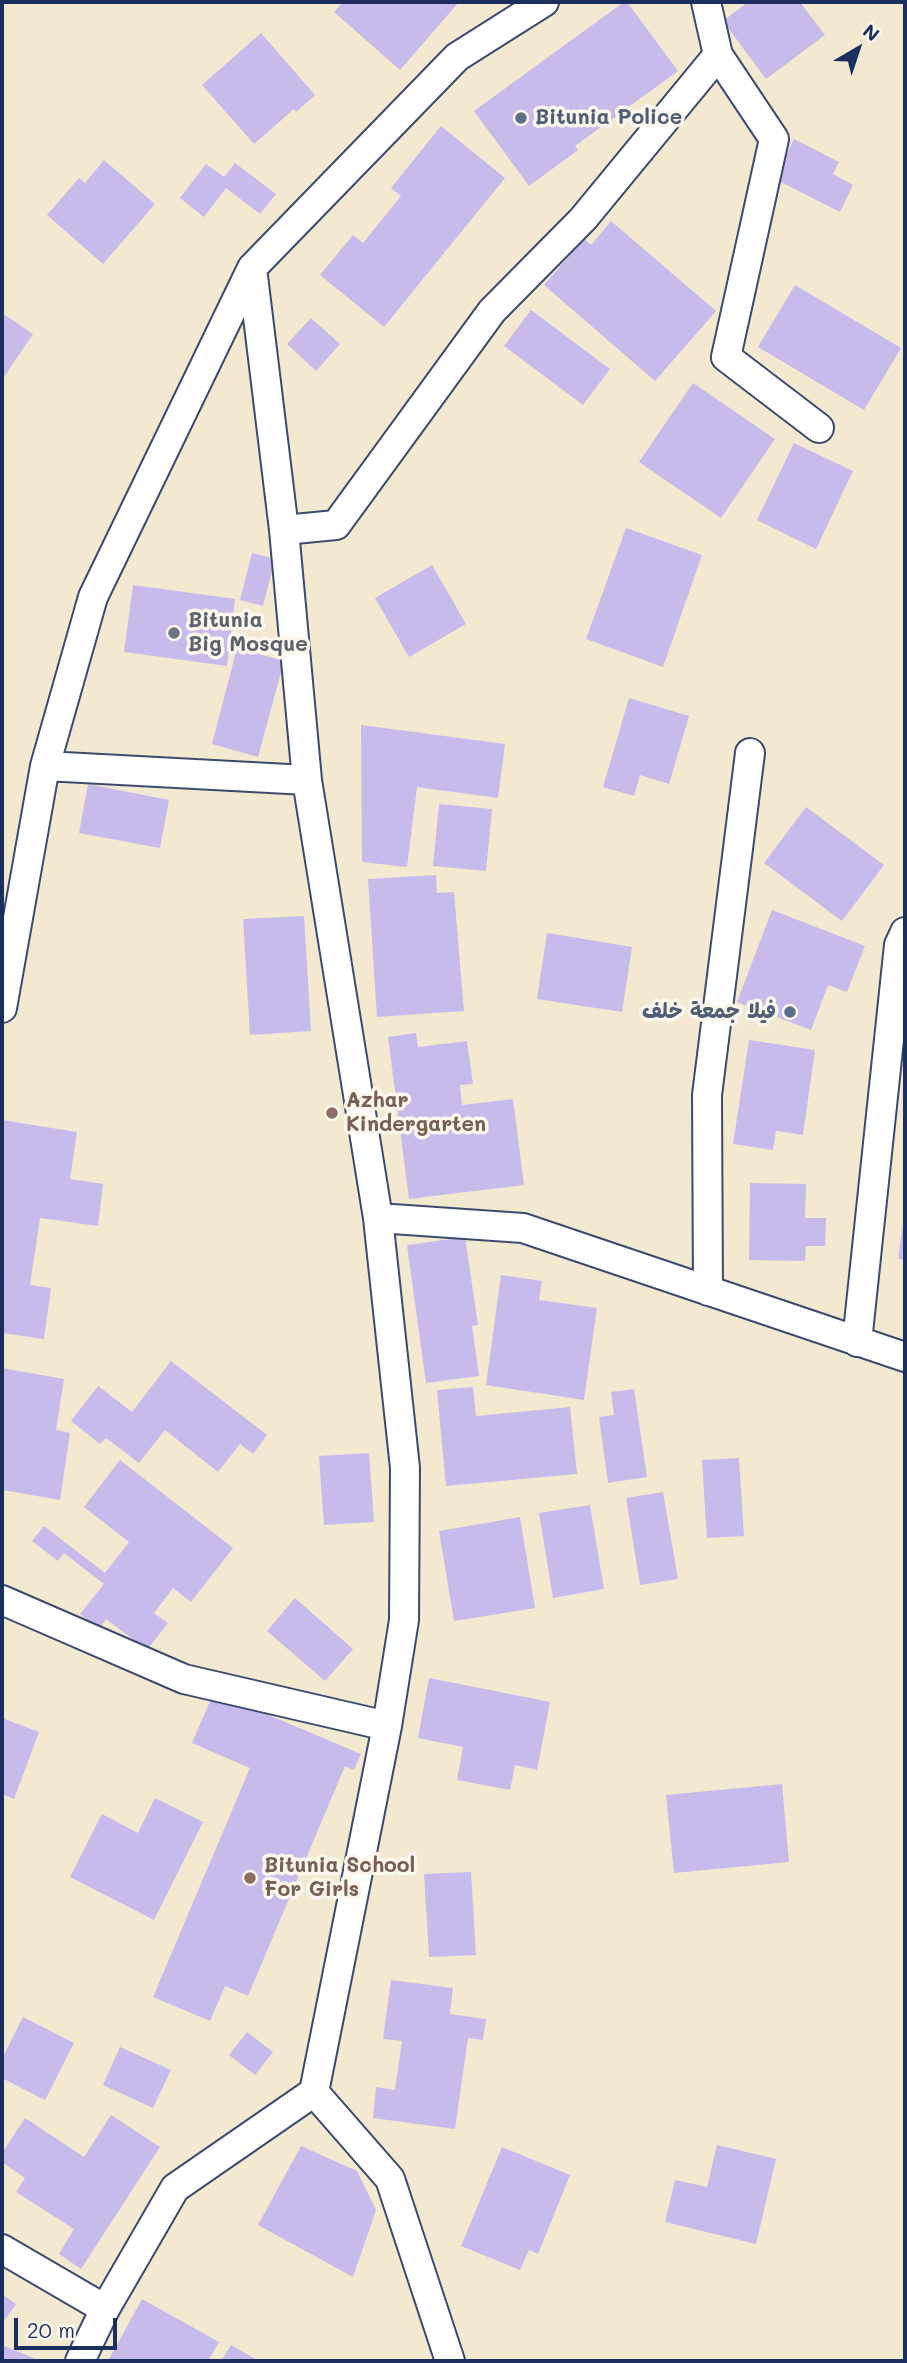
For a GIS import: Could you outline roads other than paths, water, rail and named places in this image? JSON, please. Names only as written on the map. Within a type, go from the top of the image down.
[{"type":"street","points":[[2,1008],[45,766],[93,597],[252,268],[457,57],[544,2]]},
{"type":"street","points":[[706,2],[718,55],[774,139],[726,357],[819,428]]},
{"type":"street","points":[[284,530],[336,525],[492,311],[583,219],[718,55]]},
{"type":"street","points":[[79,2361],[105,2309],[175,2188],[314,2092],[387,1727],[404,1620],[405,1468],[378,1219],[307,779],[284,530],[252,268]]},
{"type":"street","points":[[708,1292],[707,1095],[750,753]]},
{"type":"street","points":[[45,766],[307,779]]},
{"type":"street","points":[[857,1342],[899,945],[905,932]]},
{"type":"street","points":[[378,1219],[523,1228],[905,1357]]},
{"type":"street","points":[[2,1600],[184,1679],[387,1727]]},
{"type":"street","points":[[314,2092],[390,2179],[450,2361]]},
{"type":"street","points":[[2,2249],[105,2309]]},
{"type":"place","name":"Bitunia Police","points":[[521,118]]},
{"type":"place","name":"Bitunia Big Mosque","points":[[174,633]]},
{"type":"place","name":"فيلا جمعة خلف","points":[[790,1012]]},
{"type":"place","name":"Azhar Kindergarten","points":[[332,1113]]},
{"type":"place","name":"Bitunia School For Girls","points":[[250,1878]]}]
